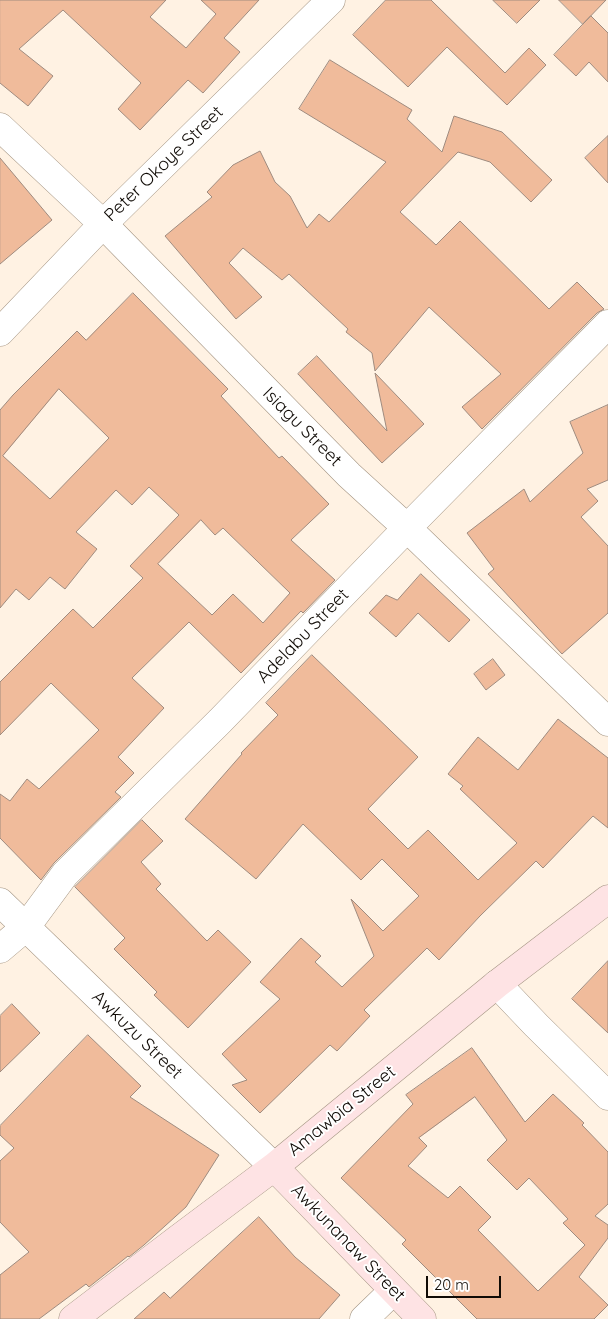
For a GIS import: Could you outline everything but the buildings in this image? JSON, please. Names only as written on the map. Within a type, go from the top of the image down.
[{"type":"street","name":"Peter Okoye Street","points":[[0,332],[103,224],[332,0]]},
{"type":"street","name":"Isiagu Street","points":[[0,127],[103,224],[342,468],[608,722]]},
{"type":"street","name":"Adelabu Street","points":[[0,949],[26,927],[65,874],[220,721],[608,324]]},
{"type":"street","name":"Amawbia Street","points":[[73,1319],[274,1168],[497,984],[608,899]]},
{"type":"street","name":"Awkuzu Street","points":[[0,902],[274,1168]]},
{"type":"street","points":[[497,984],[608,1096]]},
{"type":"street","name":"Awkunanaw Street","points":[[274,1168],[422,1319]]},
{"type":"street","points":[[364,1319],[393,1291]]}]
